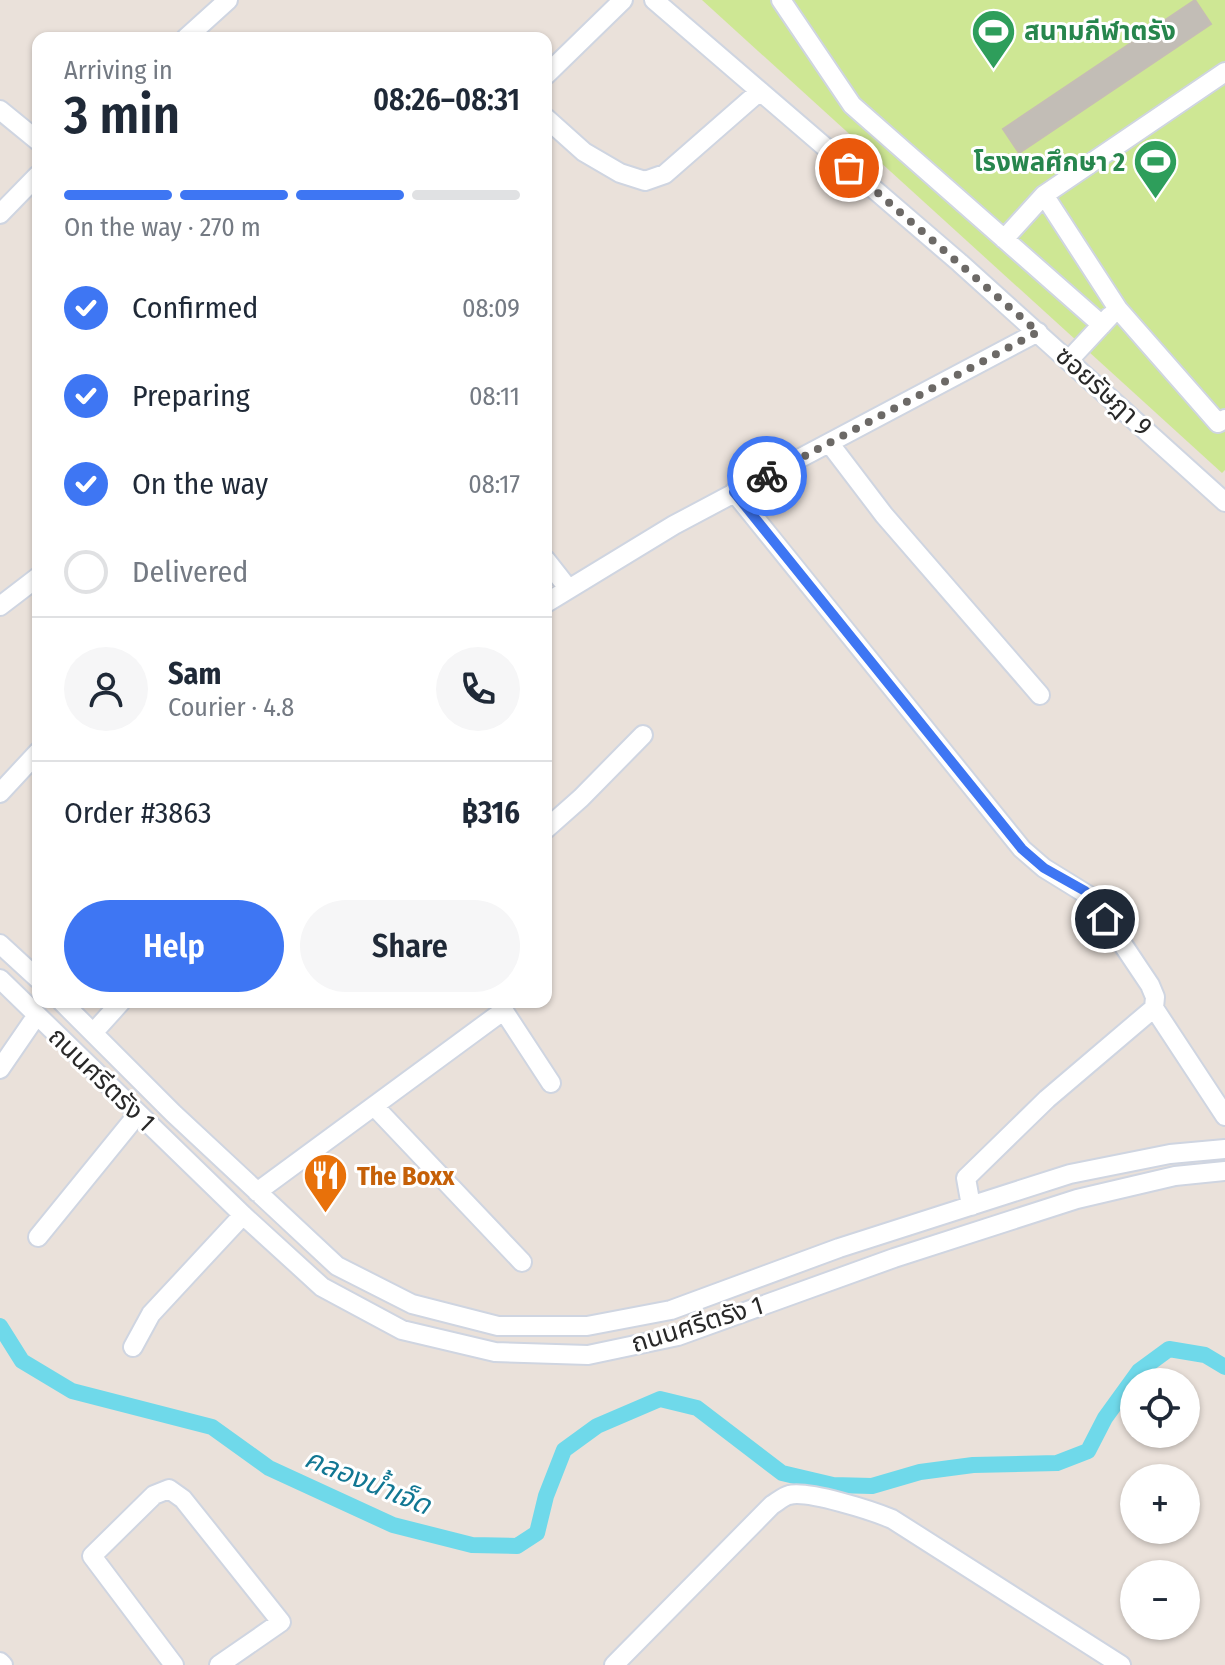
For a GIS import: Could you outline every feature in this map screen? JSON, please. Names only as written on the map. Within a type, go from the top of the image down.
[{"type":"street","points":[[193,32],[228,0]]},
{"type":"street","points":[[552,69],[623,0]]},
{"type":"street","name":"ซอยรัษฎา 9","points":[[654,0],[1223,496]]},
{"type":"street","points":[[781,0],[852,105],[1102,325]]},
{"type":"street","points":[[1004,239],[1044,195],[1225,72]]},
{"type":"street","points":[[552,123],[584,152],[620,173],[645,181],[665,174],[760,91]]},
{"type":"street","points":[[0,110],[32,136]]},
{"type":"street","points":[[0,214],[32,181]]},
{"type":"street","points":[[1044,195],[1118,309],[1218,423],[1225,419]]},
{"type":"street","points":[[1069,360],[1118,309]]},
{"type":"street","points":[[552,599],[734,492],[1038,332]]},
{"type":"street","points":[[830,444],[884,515],[1040,695]]},
{"type":"street","points":[[734,492],[1022,849],[1044,868],[1091,897],[1150,985],[1155,997],[1154,1008],[1225,1116]]},
{"type":"street","points":[[552,568],[568,588]]},
{"type":"street","points":[[0,606],[32,582]]},
{"type":"street","points":[[552,824],[643,735]]},
{"type":"street","points":[[0,793],[32,758]]},
{"type":"street","points":[[0,944],[32,973]]},
{"type":"street","name":"ถนนศรีตรัง 1","points":[[0,979],[243,1215],[322,1287],[402,1330],[495,1352],[588,1355],[678,1336],[894,1258],[1077,1199],[1175,1176],[1225,1171]]},
{"type":"street","name":"ถนนศรีตรัง 1","points":[[68,1008],[337,1266],[412,1304],[498,1326],[587,1326],[671,1310],[839,1248],[1070,1174],[1170,1154],[1225,1149]]},
{"type":"street","points":[[93,1033],[116,1008]]},
{"type":"street","points":[[257,1192],[374,1106],[497,1008]]},
{"type":"street","points":[[501,1008],[551,1083]]},
{"type":"street","points":[[971,1206],[966,1178],[1047,1099],[1154,1008]]},
{"type":"street","points":[[0,1069],[37,1015]]},
{"type":"street","points":[[374,1106],[522,1262]]},
{"type":"street","points":[[38,1237],[138,1114]]},
{"type":"street","points":[[133,1347],[151,1314],[243,1215]]},
{"type":"street","points":[[174,1665],[92,1556],[154,1495],[169,1489],[183,1499],[281,1622],[219,1665]]},
{"type":"street","points":[[614,1665],[772,1505],[790,1495],[833,1500],[892,1519],[1121,1665]]},
{"type":"green space","points":[[702,0],[1225,0],[1225,470],[1222,473]]},
{"type":"building","points":[[1195,0],[1211,24],[1019,153],[1003,129]]},
{"type":"waterway","name":"คลองน้ำเจ็ด","points":[[0,1326],[22,1361],[72,1391],[212,1427],[269,1468],[393,1525],[472,1545],[517,1546],[537,1533],[546,1496],[564,1450],[597,1426],[660,1399],[697,1408],[782,1473],[833,1485],[872,1486],[920,1472],[973,1465],[1057,1463],[1088,1451],[1105,1418],[1139,1371],[1169,1349],[1205,1355],[1225,1367]]},
{"type":"way so far","points":[[767,476],[1038,332],[849,168]]},
{"type":"place","name":"สนามกีฬาตรัง","points":[[993,70]]},
{"type":"place","name":"โรงพลศึกษา 2","points":[[1156,201]]},
{"type":"place","name":"The Boxx","points":[[326,1215]]},
{"type":"route","points":[[767,476],[734,492],[1022,849],[1044,868],[1085,891],[1105,919]]}]
